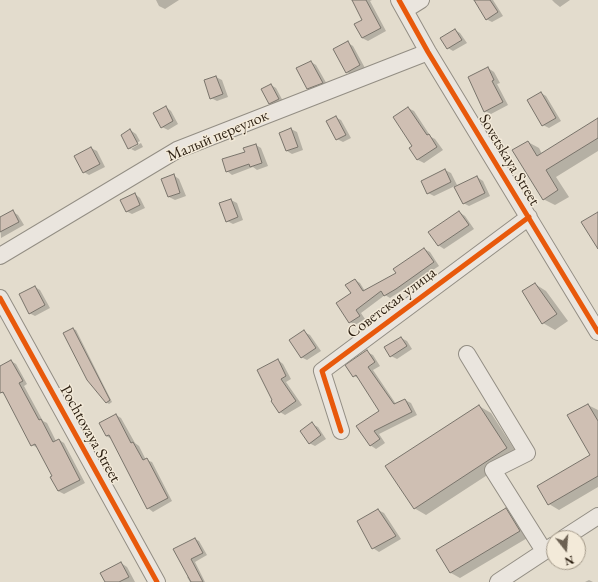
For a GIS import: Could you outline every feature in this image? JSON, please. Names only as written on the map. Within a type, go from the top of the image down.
[{"type":"street","points":[[402,5],[421,0]]},
{"type":"street","name":"Sovetskaya Street","points":[[402,5],[428,52],[598,332]]},
{"type":"street","name":"Малый переулок","points":[[0,256],[177,150],[428,52]]},
{"type":"street","name":"Советская улица","points":[[341,431],[322,371],[529,218]]},
{"type":"street","name":"Pochtovaya Street","points":[[0,298],[157,582]]},
{"type":"street","points":[[467,354],[527,453],[493,470],[546,544]]},
{"type":"street","points":[[576,530],[598,516]]},
{"type":"street","points":[[498,582],[546,550]]},
{"type":"building","points":[[352,0],[366,0],[381,28],[362,38],[354,24],[362,20]]},
{"type":"building","points":[[474,0],[490,0],[498,12],[486,20]]},
{"type":"building","points":[[455,29],[462,40],[447,49],[440,38]]},
{"type":"building","points":[[348,41],[360,65],[346,73],[333,49]]},
{"type":"building","points":[[311,61],[323,83],[307,89],[296,68]]},
{"type":"building","points":[[488,67],[494,80],[492,81],[503,102],[484,112],[468,77]]},
{"type":"building","points":[[216,76],[223,94],[210,99],[204,80]]},
{"type":"building","points":[[271,84],[279,99],[269,104],[261,89]]},
{"type":"building","points":[[541,92],[556,118],[542,126],[527,100]]},
{"type":"building","points":[[166,106],[173,121],[161,128],[153,113]]},
{"type":"building","points":[[408,107],[437,147],[417,160],[409,148],[412,146],[393,117]]},
{"type":"building","points":[[336,116],[346,135],[336,140],[326,121]]},
{"type":"building","points":[[598,118],[598,138],[546,170],[558,190],[543,200],[512,150],[528,141],[537,156]]},
{"type":"building","points":[[291,128],[298,147],[286,151],[279,133]]},
{"type":"building","points":[[130,129],[138,144],[128,149],[121,135]]},
{"type":"building","points":[[256,144],[262,163],[250,167],[249,164],[226,172],[222,159],[245,152],[243,148]]},
{"type":"building","points":[[91,147],[100,164],[83,173],[74,156]]},
{"type":"building","points":[[445,169],[451,182],[427,194],[421,181]]},
{"type":"building","points":[[174,174],[180,193],[168,197],[161,179]]},
{"type":"building","points":[[477,176],[485,193],[463,204],[454,187]]},
{"type":"building","points":[[135,193],[140,205],[126,212],[120,200]]},
{"type":"building","points":[[231,199],[238,217],[226,222],[219,203]]},
{"type":"building","points":[[13,210],[19,222],[0,232],[0,217]]},
{"type":"building","points":[[459,211],[469,225],[438,246],[428,232]]},
{"type":"building","points":[[598,212],[598,249],[581,222]]},
{"type":"building","points":[[424,248],[434,262],[384,296],[381,291],[356,310],[360,316],[349,323],[336,303],[351,293],[345,285],[355,279],[363,291],[396,273],[393,269]]},
{"type":"building","points":[[535,283],[557,314],[542,324],[522,291]]},
{"type":"building","points":[[35,286],[45,305],[29,314],[19,294]]},
{"type":"building","points":[[73,328],[110,400],[106,403],[87,380],[63,333]]},
{"type":"building","points":[[304,330],[316,348],[301,358],[289,340]]},
{"type":"building","points":[[401,337],[407,346],[390,357],[384,347]]},
{"type":"building","points":[[367,350],[375,362],[368,367],[394,404],[405,399],[412,412],[374,431],[380,439],[370,446],[356,426],[379,411],[356,375],[353,377],[345,365]]},
{"type":"building","points":[[278,359],[286,376],[281,379],[296,401],[279,413],[271,401],[272,400],[257,370]]},
{"type":"building","points":[[11,360],[23,381],[19,383],[39,420],[41,419],[53,442],[59,439],[80,480],[58,491],[50,477],[52,476],[35,444],[31,446],[3,392],[0,393],[0,366]]},
{"type":"building","points":[[588,404],[598,421],[598,476],[548,505],[537,486],[590,455],[567,415]]},
{"type":"building","points":[[479,405],[507,448],[414,509],[385,466]]},
{"type":"building","points":[[116,414],[131,443],[133,442],[143,460],[147,458],[168,498],[147,509],[109,435],[106,436],[99,423]]},
{"type":"building","points":[[312,422],[321,435],[309,444],[300,431]]},
{"type":"building","points":[[506,508],[520,531],[450,573],[436,550]]},
{"type":"building","points":[[378,509],[396,536],[372,549],[357,521]]},
{"type":"building","points":[[195,538],[203,553],[191,559],[203,582],[191,582],[173,549]]},
{"type":"building","points":[[121,562],[129,577],[119,582],[105,582],[100,573]]},
{"type":"cycle path","points":[[399,0],[428,52],[598,332]]},
{"type":"cycle path","points":[[341,431],[322,371],[529,217]]},
{"type":"cycle path","points":[[0,298],[157,582]]}]
